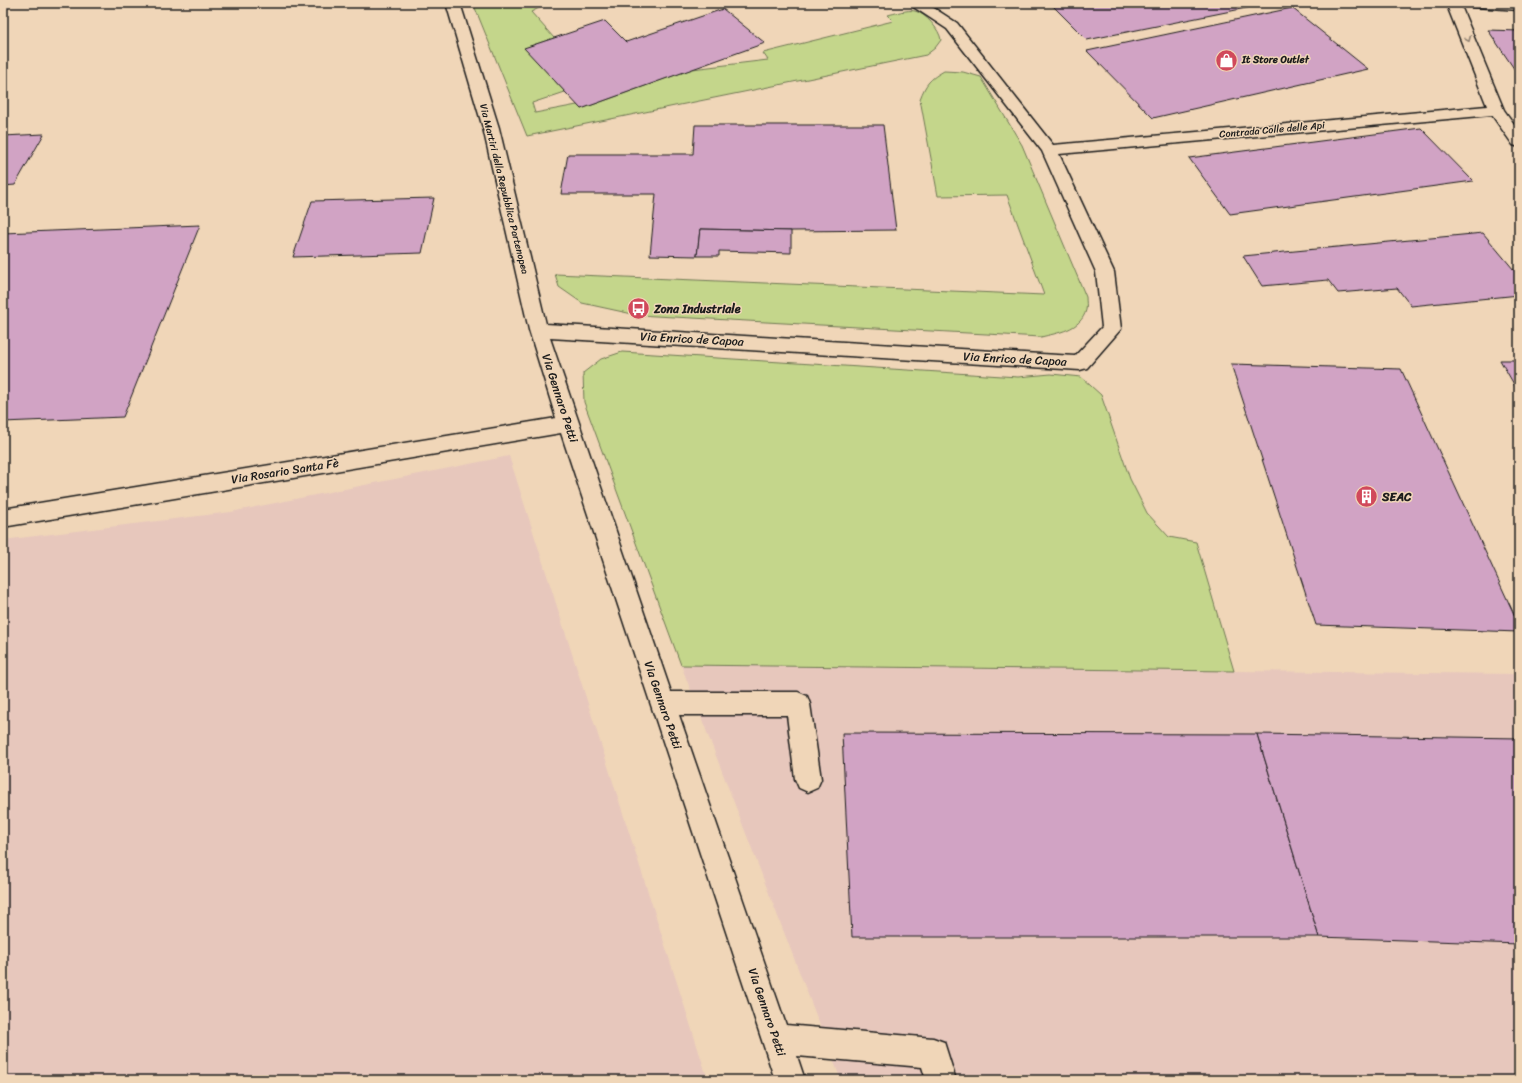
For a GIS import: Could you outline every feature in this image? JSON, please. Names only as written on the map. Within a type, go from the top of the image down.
[{"type":"street","name":"Via Martiri della Repubblica Partenopea","points":[[453,3],[491,128],[538,330]]},
{"type":"street","name":"Via Enrico de Capoa","points":[[538,330],[1080,363],[1112,329],[1105,272],[1048,150],[952,26],[917,3]]},
{"type":"street","points":[[1453,3],[1496,110],[1519,142]]},
{"type":"street","points":[[1464,3],[1519,6]]},
{"type":"street","name":"Contrada Colle delle Api","points":[[1048,150],[1496,110]]},
{"type":"street","name":"Via Gennaro Petti","points":[[538,330],[568,424],[790,1080]]},
{"type":"street","name":"Via Rosario Santa Fè","points":[[3,518],[568,424]]},
{"type":"street","points":[[663,703],[798,704],[808,779]]},
{"type":"street","points":[[776,1039],[933,1053],[941,1080]]},
{"type":"shaded area","points":[[509,456],[708,1080],[3,1080],[3,540],[231,512]]},
{"type":"shaded area","points":[[681,665],[1519,674],[1519,1080],[841,1080]]},
{"type":"green space","points":[[473,3],[543,3],[545,5],[531,12],[554,38],[525,48],[565,92],[532,103],[535,113],[577,105],[581,109],[692,69],[768,60],[763,53],[893,21],[887,15],[904,11],[919,12],[927,18],[935,27],[941,40],[935,48],[926,55],[527,136]]},
{"type":"green space","points":[[944,71],[963,72],[981,77],[1022,145],[1086,297],[1086,308],[1083,317],[1068,330],[1041,337],[637,315],[582,303],[559,287],[555,274],[1044,295],[1007,195],[938,196],[920,99],[929,82],[935,76]]},
{"type":"green space","points":[[622,352],[1018,377],[1051,374],[1081,377],[1101,395],[1130,479],[1147,513],[1169,537],[1196,542],[1234,671],[681,665],[584,402],[583,373],[601,359]]},
{"type":"building","points":[[1050,3],[1258,3],[1261,5],[1087,40]]},
{"type":"building","name":"It Store Outlet","points":[[1292,8],[1368,69],[1153,118],[1087,51]]},
{"type":"building","points":[[723,9],[765,43],[581,109],[524,48],[605,21],[626,42]]},
{"type":"building","points":[[1488,30],[1519,31],[1519,76]]},
{"type":"building","points":[[695,125],[883,125],[896,230],[791,231],[700,229],[697,256],[650,255],[656,194],[561,194],[568,154],[693,154]]},
{"type":"building","points":[[1421,128],[1473,181],[1230,214],[1189,158]]},
{"type":"building","points":[[44,134],[15,185],[3,186],[3,136]]},
{"type":"building","points":[[434,198],[422,253],[293,257],[312,201]]},
{"type":"building","points":[[200,225],[123,417],[3,422],[3,233]]},
{"type":"building","points":[[700,229],[791,231],[791,253],[719,251],[719,256],[697,256]]},
{"type":"building","points":[[1483,233],[1519,276],[1519,295],[1411,306],[1397,288],[1338,293],[1328,280],[1262,286],[1243,256]]},
{"type":"building","points":[[1500,360],[1519,360],[1519,393]]},
{"type":"building","name":"SEAC","points":[[1231,364],[1401,369],[1519,625],[1519,632],[1316,625]]},
{"type":"building","points":[[842,733],[1257,734],[1319,937],[852,937]]},
{"type":"building","points":[[1257,734],[1519,738],[1519,944],[1319,937]]},
{"type":"place","name":"It Store Outlet","points":[[1226,60]]},
{"type":"place","name":"Zona Industriale","points":[[639,309]]},
{"type":"place","name":"SEAC","points":[[1367,497]]}]
